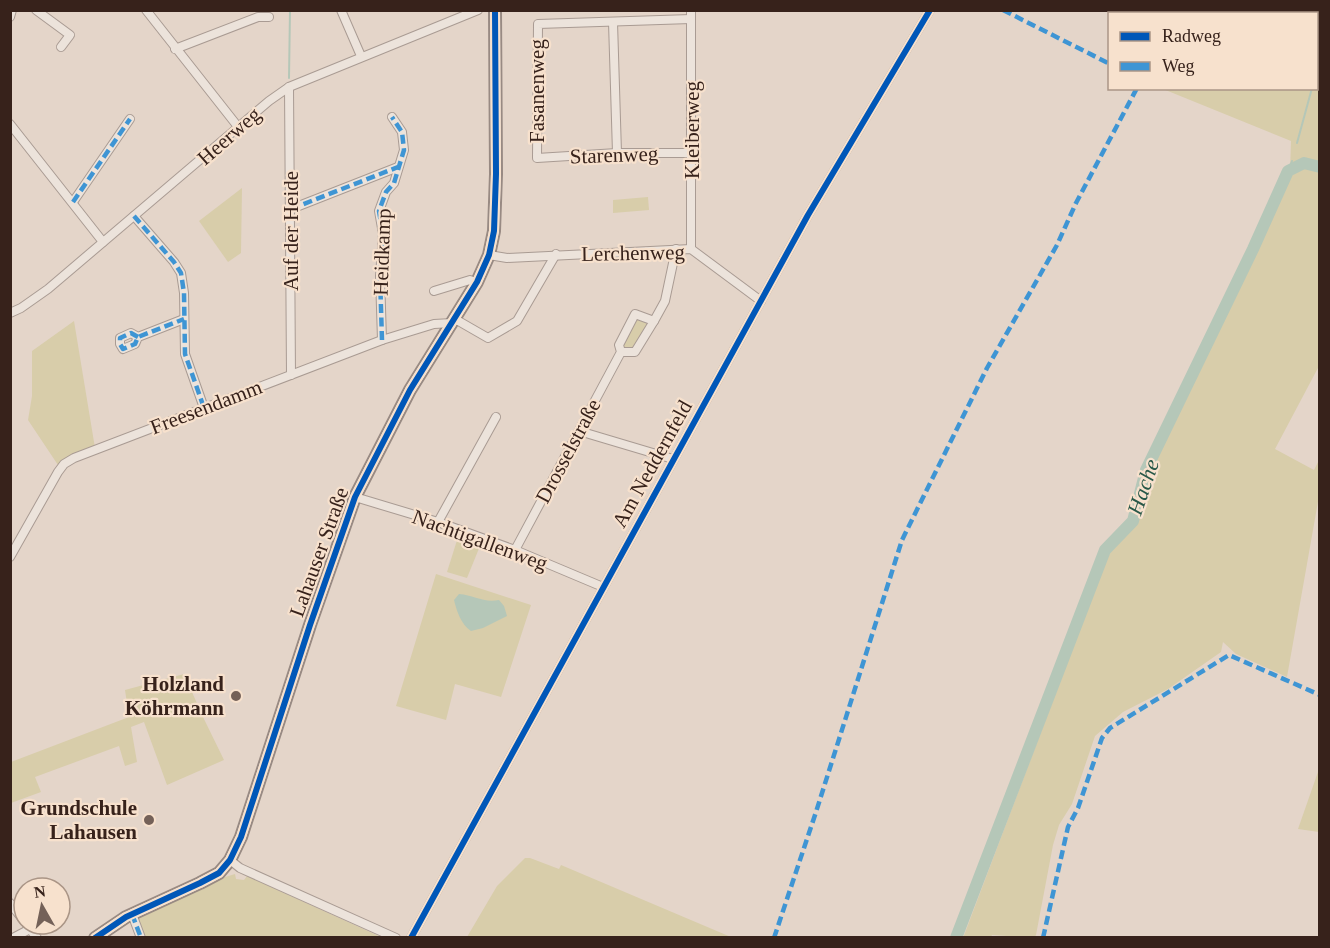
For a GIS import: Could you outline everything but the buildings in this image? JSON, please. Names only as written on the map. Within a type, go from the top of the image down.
[{"type":"street","points":[[10,17],[12,10]]},
{"type":"street","points":[[36,10],[70,35],[61,47]]},
{"type":"street","points":[[146,10],[238,128]]},
{"type":"street","points":[[341,10],[361,57]]},
{"type":"street","name":"Heerweg","points":[[10,313],[48,289],[269,101],[289,87],[478,10]]},
{"type":"street","name":"Lahauser Straße","points":[[95,938],[132,914],[219,873],[230,860],[241,837],[313,615],[355,497],[410,390],[477,282],[489,255],[494,231],[496,174],[495,10]]},
{"type":"street","name":"Am Neddernfeld","points":[[411,938],[808,215],[930,10]]},
{"type":"street","points":[[617,153],[613,22],[691,15]]},
{"type":"street","name":"Kleiberweg","points":[[691,15],[691,249]]},
{"type":"street","points":[[176,49],[258,17],[269,17]]},
{"type":"street","name":"Fasanenweg","points":[[537,158],[538,24],[613,22]]},
{"type":"street","name":"Auf der Heide","points":[[289,87],[291,375]]},
{"type":"street","name":"Heidkamp","points":[[382,340],[380,276],[383,234],[379,211],[386,192],[394,183],[404,150],[402,132],[392,117]]},
{"type":"street","points":[[74,202],[130,119]]},
{"type":"street","points":[[10,124],[74,202],[103,242]]},
{"type":"street","name":"Starenweg","points":[[537,158],[617,153],[692,153]]},
{"type":"street","name":"Heidkamp","points":[[291,209],[398,167]]},
{"type":"street","points":[[134,216],[181,273],[188,365],[204,408]]},
{"type":"street","points":[[621,352],[635,352],[665,301],[676,249]]},
{"type":"street","name":"Lerchenweg","points":[[489,255],[507,258],[691,249],[761,301]]},
{"type":"street","points":[[453,321],[488,338],[517,321],[556,254]]},
{"type":"street","points":[[434,291],[470,280],[477,282]]},
{"type":"street","name":"Drosselstraße","points":[[515,550],[621,352],[619,345],[634,314],[654,321]]},
{"type":"street","points":[[138,337],[184,319]]},
{"type":"street","name":"Freesendamm","points":[[10,557],[58,472],[64,464],[74,458],[382,340],[434,324],[453,321]]},
{"type":"street","points":[[438,522],[496,417]]},
{"type":"street","points":[[579,431],[673,459]]},
{"type":"street","name":"Nachtigallenweg","points":[[355,497],[438,522],[515,550],[603,587]]},
{"type":"street","points":[[230,860],[240,868],[396,938]]},
{"type":"street","points":[[132,914],[141,938]]},
{"type":"shaded area","points":[[1227,10],[1319,11],[1319,366],[1275,449],[1314,470],[1319,460],[1319,496],[1287,677],[1236,654],[1223,642],[1221,652],[1168,689],[1123,712],[1095,736],[1072,804],[1059,825],[1034,938],[992,935],[991,937],[963,938],[1109,552],[1136,524],[1149,471],[1290,172],[1291,141],[1165,90],[1318,90],[1318,12],[1226,12]]},
{"type":"shaded area","points":[[242,188],[241,253],[228,262],[199,221]]},
{"type":"shaded area","points":[[648,197],[649,210],[613,213],[613,200]]},
{"type":"shaded area","points":[[635,316],[652,322],[635,351],[622,351],[620,345]]},
{"type":"shaded area","points":[[74,321],[95,448],[58,465],[28,420],[32,396],[32,351]]},
{"type":"shaded area","points":[[459,534],[482,541],[467,578],[447,572]]},
{"type":"shaded area","points":[[436,574],[531,605],[501,697],[455,684],[446,720],[396,706]]},
{"type":"shaded area","points":[[459,594],[499,600],[507,616],[483,628],[471,631],[462,621],[454,600]]},
{"type":"shaded area","points":[[184,674],[224,760],[167,785],[144,722],[131,727],[137,762],[125,766],[119,746],[35,777],[41,792],[11,803],[11,762],[129,717],[125,690]]},
{"type":"shaded area","points":[[1319,769],[1319,832],[1298,829]]},
{"type":"shaded area","points":[[525,858],[559,869],[561,865],[731,937],[467,937],[497,886]]},
{"type":"shaded area","points":[[235,874],[236,879],[244,880],[247,876],[381,937],[146,937],[137,919],[146,912]]},
{"type":"waterway","points":[[289,78],[290,10]]},
{"type":"waterway","points":[[1297,143],[1311,90]]},
{"type":"waterway","name":"Hache","points":[[1288,171],[1292,161]]},
{"type":"waterway","name":"Hache","points":[[956,938],[1105,550],[1133,521],[1146,470],[1253,249],[1288,171],[1304,163],[1320,167]]},
{"type":"marked path","points":[[1003,10],[1108,63]]},
{"type":"marked path","points":[[774,938],[902,540],[987,368],[1057,245],[1076,203],[1136,90]]},
{"type":"marked path","points":[[382,340],[380,276],[383,234],[379,211],[386,192],[394,183],[404,150],[402,132],[392,117]]},
{"type":"marked path","points":[[73,202],[130,119]]},
{"type":"marked path","points":[[291,209],[398,167]]},
{"type":"marked path","points":[[134,216],[181,273],[184,293],[185,354],[204,408]]},
{"type":"marked path","points":[[138,337],[131,333],[120,338],[120,344],[123,349],[135,344],[138,337],[184,319]]},
{"type":"marked path","points":[[1043,938],[1068,827],[1078,808],[1102,738],[1110,728],[1229,655],[1320,695]]},
{"type":"marked path","points":[[132,914],[141,938]]},
{"type":"cycle path","points":[[95,938],[126,917],[219,873],[230,860],[241,837],[310,625],[355,497],[410,390],[477,282],[489,255],[494,231],[496,174],[495,10]]},
{"type":"cycle path","points":[[411,938],[808,215],[930,10]]},
{"type":"place","name":"Holzland Köhrmann","points":[[236,696]]},
{"type":"place","name":"Grundschule Lahausen","points":[[149,820]]}]
